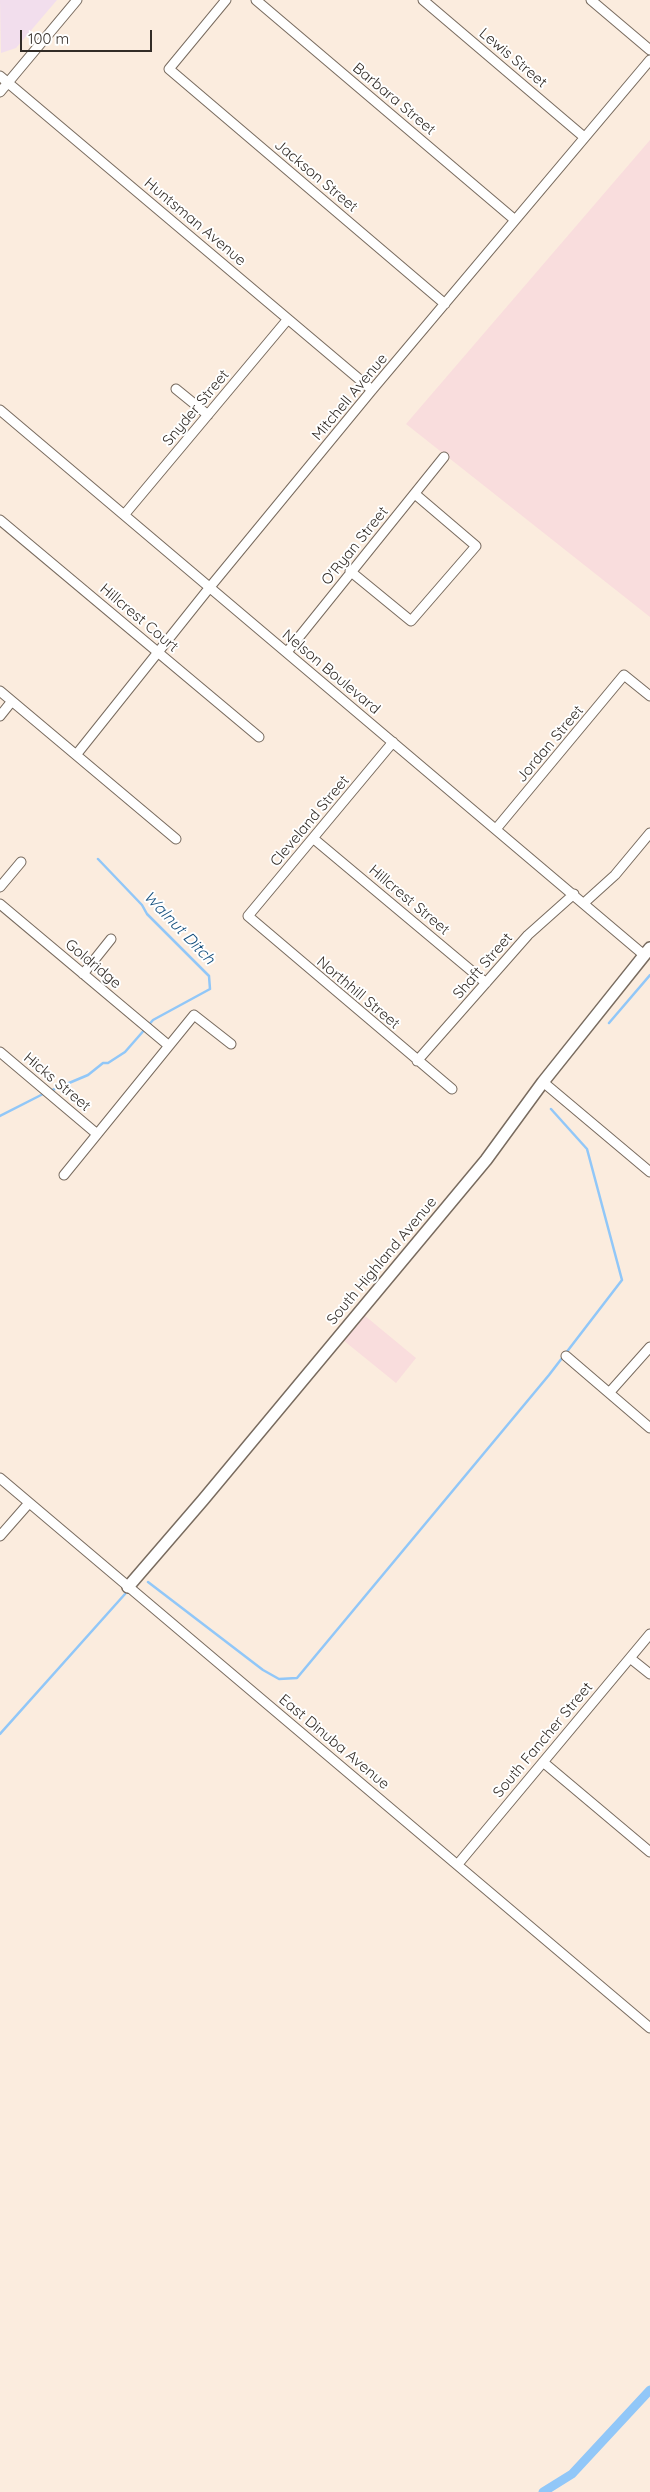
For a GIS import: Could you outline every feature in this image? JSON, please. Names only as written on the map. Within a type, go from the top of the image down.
[{"type":"street","points":[[0,92],[77,0]]},
{"type":"street","name":"Jackson Street","points":[[226,0],[169,69],[445,304]]},
{"type":"street","name":"Barbara Street","points":[[256,0],[515,220]]},
{"type":"street","name":"Lewis Street","points":[[423,0],[584,137]]},
{"type":"street","points":[[591,0],[650,50]]},
{"type":"street","name":"Mitchell Avenue","points":[[76,754],[372,390],[650,60]]},
{"type":"street","name":"Huntsman Avenue","points":[[0,76],[372,390]]},
{"type":"street","name":"Snyder Street","points":[[124,515],[288,319]]},
{"type":"street","points":[[176,388],[208,415]]},
{"type":"street","name":"Nelson Boulevard","points":[[0,410],[584,903],[647,951]]},
{"type":"street","name":"O'Ryan Street","points":[[287,652],[444,457]]},
{"type":"street","points":[[350,572],[411,622],[476,546],[415,494]]},
{"type":"street","name":"Hillcrest Court","points":[[0,520],[259,737]]},
{"type":"street","name":"Jordan Street","points":[[496,829],[624,675],[650,696]]},
{"type":"street","points":[[0,691],[176,839]]},
{"type":"street","points":[[0,716],[12,701]]},
{"type":"street","name":"Cleveland Street","points":[[248,916],[393,742]]},
{"type":"street","points":[[584,903],[614,876],[650,833]]},
{"type":"street","name":"Hillcrest Street","points":[[314,839],[486,983]]},
{"type":"street","points":[[0,887],[21,862]]},
{"type":"street","name":"Shaft Street","points":[[417,1061],[528,935],[574,894]]},
{"type":"street","name":"Goldridge","points":[[0,904],[168,1046]]},
{"type":"street","name":"Northhill Street","points":[[248,916],[452,1089]]},
{"type":"street","points":[[83,974],[111,939]]},
{"type":"street","name":"South Highland Avenue","points":[[128,1587],[203,1500],[486,1160],[543,1082],[647,951]]},
{"type":"street","points":[[64,1175],[194,1015],[231,1044]]},
{"type":"street","name":"Hicks Street","points":[[0,1052],[97,1134]]},
{"type":"street","points":[[543,1082],[650,1172]]},
{"type":"street","points":[[609,1393],[650,1347]]},
{"type":"street","points":[[566,1356],[650,1428]]},
{"type":"street","name":"East Dinuba Avenue","points":[[0,1478],[650,2028]]},
{"type":"street","points":[[0,1536],[29,1503]]},
{"type":"street","name":"South Fancher Street","points":[[458,1864],[650,1634]]},
{"type":"street","points":[[630,1658],[650,1674]]},
{"type":"street","points":[[543,1762],[650,1852]]},
{"type":"shaded area","points":[[0,0],[57,0],[16,48],[1,53]]},
{"type":"shaded area","points":[[650,140],[650,617],[406,424]]},
{"type":"shaded area","points":[[364,1315],[416,1358],[396,1383],[343,1340]]},
{"type":"waterway","name":"Walnut Ditch","points":[[50,1091],[88,1075],[103,1063],[108,1063],[125,1052],[153,1020],[210,989],[209,976],[147,914],[142,905],[98,859]]},
{"type":"waterway","points":[[609,1023],[650,975]]},
{"type":"waterway","name":"Walnut Ditch","points":[[0,1116],[45,1093]]},
{"type":"waterway","points":[[148,1582],[263,1670],[279,1679],[297,1678],[549,1375],[622,1280],[587,1149],[551,1109]]},
{"type":"waterway","points":[[0,1734],[125,1594]]},
{"type":"waterway","points":[[543,2492],[572,2474],[650,2390]]}]
